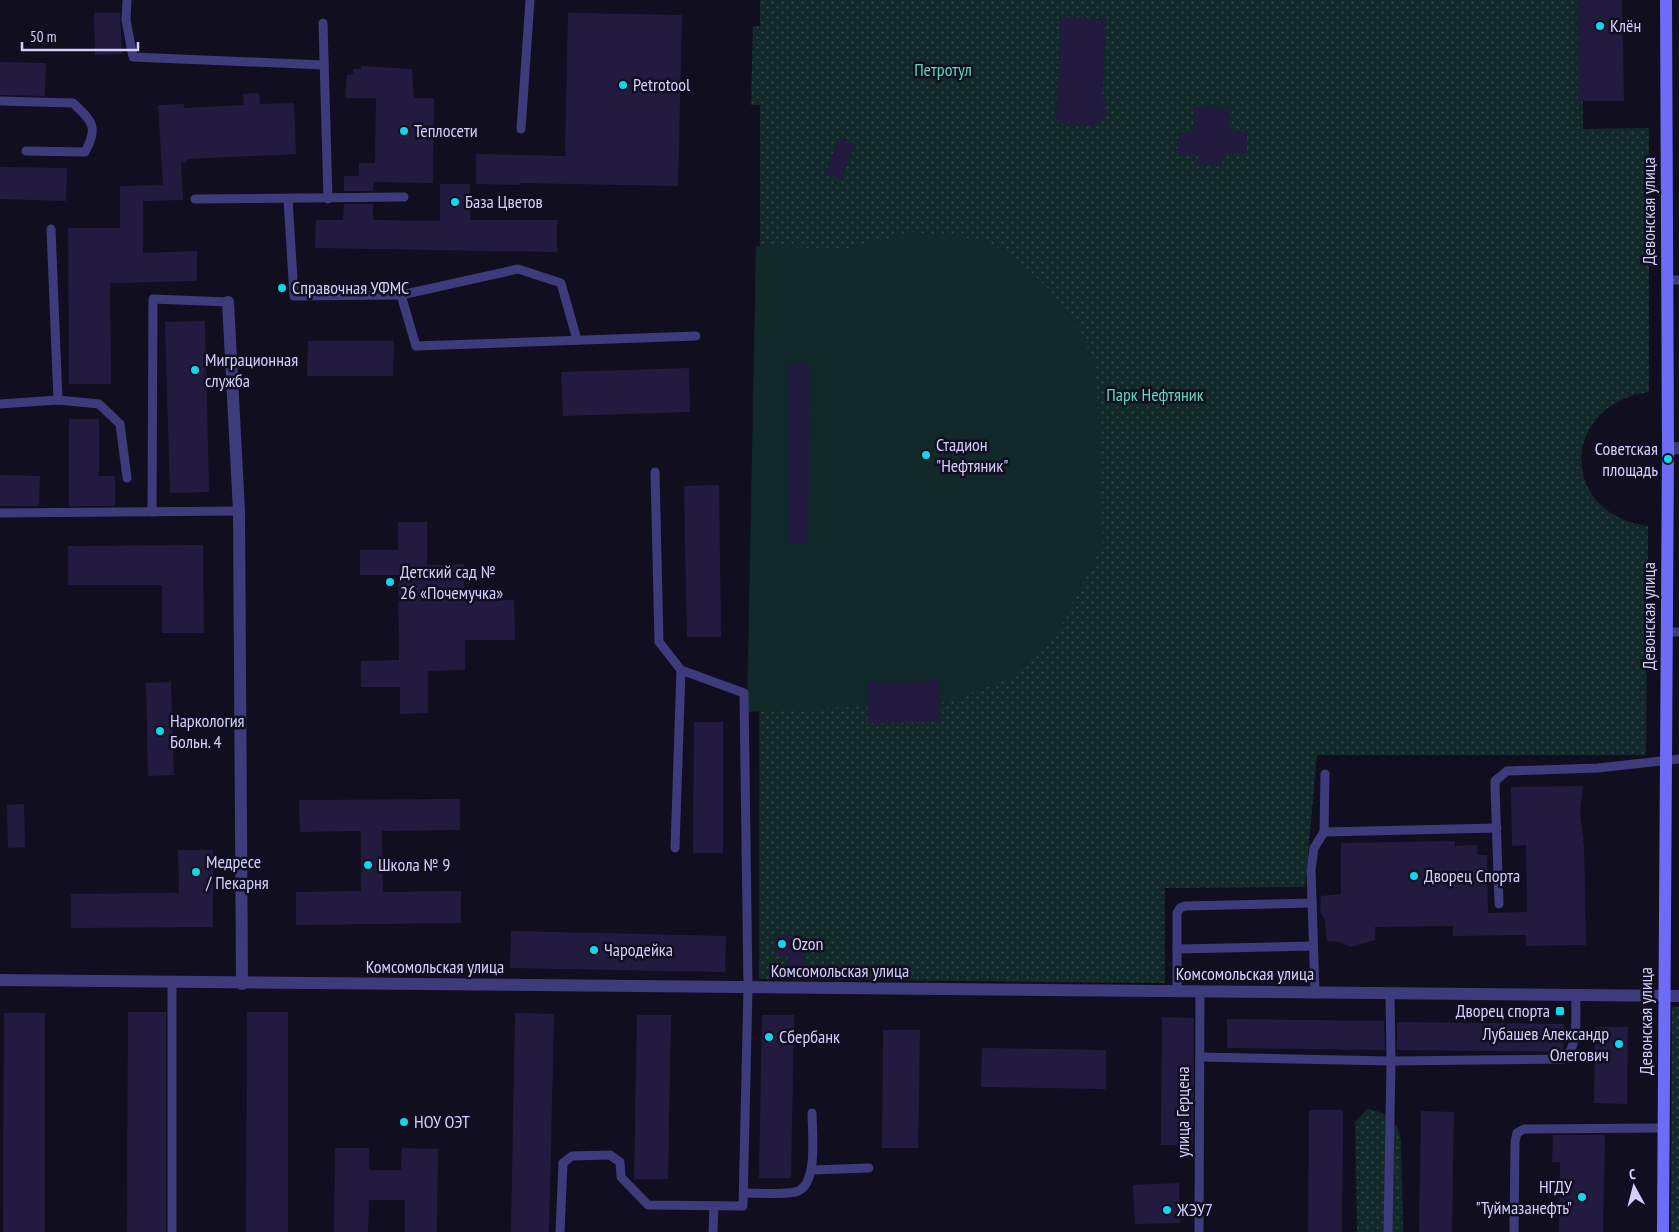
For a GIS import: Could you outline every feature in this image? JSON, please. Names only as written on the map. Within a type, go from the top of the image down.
[{"type":"main road","name":"Девонская улица","points":[[1663,1232],[1665,758],[1673,632],[1672,280],[1666,0]]},
{"type":"street","points":[[228,302],[239,511],[242,984]]},
{"type":"street","name":"Комсомольская улица","points":[[0,980],[242,984],[1679,996]]},
{"type":"lane","points":[[127,0],[126,20],[132,57],[324,65]]},
{"type":"lane","points":[[521,129],[530,0]]},
{"type":"lane","points":[[323,22],[328,198]]},
{"type":"lane","points":[[0,101],[73,102],[90,119],[94,131],[93,138],[85,152],[26,152]]},
{"type":"lane","points":[[195,199],[404,197]]},
{"type":"lane","points":[[288,199],[294,296],[401,294],[518,269],[561,283],[578,340]]},
{"type":"lane","points":[[51,229],[58,400]]},
{"type":"lane","points":[[401,294],[416,346],[696,336]]},
{"type":"lane","points":[[152,512],[153,299],[228,302]]},
{"type":"lane","points":[[0,404],[58,400],[99,404],[120,424],[127,478]]},
{"type":"lane","points":[[560,1232],[563,1164],[572,1156],[610,1155],[620,1162],[621,1177],[648,1205],[743,1206],[748,988],[744,694],[681,670],[659,642],[655,472]]},
{"type":"lane","points":[[0,513],[239,511]]},
{"type":"lane","points":[[675,848],[681,670]]},
{"type":"lane","points":[[1499,904],[1495,781],[1507,771],[1598,768],[1665,758],[1679,759]]},
{"type":"lane","points":[[1315,992],[1311,870],[1314,848],[1324,832],[1325,774]]},
{"type":"lane","points":[[1324,832],[1497,828]]},
{"type":"lane","points":[[1178,991],[1177,913],[1180,908],[1184,906],[1312,903]]},
{"type":"lane","points":[[1177,949],[1313,946]]},
{"type":"lane","points":[[172,983],[172,1232]]},
{"type":"lane","name":"улица Герцена","points":[[1199,1232],[1200,992]]},
{"type":"lane","points":[[1388,1232],[1391,1061],[1390,993]]},
{"type":"lane","points":[[1200,1056],[1391,1061],[1564,1059],[1571,1053],[1574,1043],[1576,995]]},
{"type":"lane","points":[[744,1193],[797,1192],[807,1184],[812,1170],[812,1113]]},
{"type":"lane","points":[[1514,1232],[1515,1142],[1517,1132],[1524,1129],[1663,1128]]},
{"type":"lane","points":[[812,1170],[869,1168]]},
{"type":"lane","points":[[713,1232],[714,1206]]},
{"type":"green space","name":"Парк Нефтяник","points":[[760,0],[1582,0],[1583,129],[1649,128],[1649,392],[1619,401],[1598,417],[1586,437],[1581,459],[1585,482],[1598,502],[1619,517],[1648,526],[1646,755],[1317,755],[1305,887],[1165,888],[1165,983],[759,979],[760,105],[751,105],[753,26],[760,26]]},
{"type":"green space","name":"Стадион \"Нефтяник\"","points":[[913,232],[977,239],[1009,252],[1048,288],[1077,325],[1096,366],[1103,544],[1059,629],[1009,678],[949,702],[747,712],[756,246],[844,249]]},
{"type":"green space","points":[[1672,1007],[1679,1007],[1679,1232],[1671,1232]]},
{"type":"green space","points":[[1367,1109],[1386,1115],[1394,1123],[1399,1134],[1401,1141],[1403,1232],[1357,1232],[1355,1122]]},
{"type":"building","points":[[1577,0],[1622,0],[1624,101],[1578,101]]},
{"type":"building","points":[[94,13],[120,13],[122,54],[95,55]]},
{"type":"building","name":"Petrotool","points":[[568,13],[682,15],[678,186],[476,184],[476,154],[565,156]]},
{"type":"building","points":[[1061,17],[1106,19],[1102,102],[1105,102],[1105,119],[1099,120],[1098,125],[1059,123],[1059,119],[1056,119]]},
{"type":"building","points":[[0,62],[46,63],[45,96],[0,95]]},
{"type":"building","name":"Теплосети","points":[[361,66],[412,69],[414,98],[434,98],[433,183],[374,182],[373,191],[344,191],[344,176],[359,176],[359,163],[375,163],[376,98],[345,98],[347,75],[353,74],[353,69],[361,69]]},
{"type":"building","points":[[259,93],[260,104],[294,103],[296,154],[187,159],[187,162],[181,163],[183,200],[143,201],[143,253],[197,251],[197,281],[110,283],[111,384],[69,384],[68,228],[120,228],[120,186],[163,185],[158,105],[184,104],[184,108],[244,105],[243,94]]},
{"type":"building","points":[[1193,107],[1229,107],[1229,131],[1247,132],[1247,154],[1222,154],[1222,165],[1198,165],[1198,155],[1178,155],[1179,132],[1193,132]]},
{"type":"building","points":[[839,137],[856,144],[841,180],[825,174]]},
{"type":"building","points":[[0,167],[67,168],[66,201],[0,199]]},
{"type":"building","name":"База Цветов","points":[[440,184],[470,184],[470,220],[557,220],[557,252],[315,248],[316,220],[343,220],[344,204],[373,204],[373,220],[440,221]]},
{"type":"building","points":[[205,321],[209,492],[170,493],[165,322]]},
{"type":"building","points":[[308,341],[394,341],[393,376],[307,376]]},
{"type":"building","points":[[788,364],[810,365],[808,543],[787,543]]},
{"type":"building","points":[[689,368],[690,412],[563,416],[561,372]]},
{"type":"building","points":[[69,419],[99,419],[99,476],[115,476],[115,506],[69,506]]},
{"type":"building","points":[[0,475],[40,476],[39,506],[0,506]]},
{"type":"building","points":[[719,485],[721,637],[687,637],[684,486]]},
{"type":"building","points":[[398,522],[427,522],[427,565],[464,564],[464,601],[514,600],[515,640],[465,640],[465,670],[428,671],[428,713],[400,714],[400,687],[361,687],[361,661],[399,660],[398,575],[360,575],[360,550],[398,550]]},
{"type":"building","points":[[203,545],[204,633],[162,633],[162,585],[68,585],[68,546]]},
{"type":"building","points":[[939,680],[940,722],[868,723],[867,682]]},
{"type":"building","name":"Наркология Больн. 4","points":[[171,682],[174,775],[148,776],[146,683]]},
{"type":"building","points":[[694,722],[723,722],[723,853],[693,853]]},
{"type":"building","name":"Дворец Спорта","points":[[1583,786],[1580,812],[1584,846],[1586,945],[1526,946],[1526,935],[1453,936],[1453,926],[1375,927],[1375,940],[1351,947],[1339,942],[1327,941],[1325,920],[1320,912],[1321,896],[1341,894],[1341,843],[1455,841],[1455,846],[1477,845],[1478,855],[1487,855],[1488,913],[1527,912],[1526,845],[1512,846],[1511,787]]},
{"type":"building","points":[[460,799],[460,830],[382,831],[383,892],[461,891],[461,923],[296,925],[296,892],[361,891],[361,831],[300,832],[299,800]]},
{"type":"building","points":[[24,804],[25,847],[8,848],[7,805]]},
{"type":"building","name":"Медресе / Пекарня","points":[[178,850],[213,850],[213,927],[71,928],[71,894],[179,893]]},
{"type":"building","points":[[511,931],[726,936],[725,972],[510,968]]},
{"type":"building","points":[[776,935],[802,935],[804,968],[785,970],[788,956],[776,955]]},
{"type":"building","points":[[128,1012],[166,1012],[166,1232],[127,1232]]},
{"type":"building","points":[[247,1012],[288,1012],[288,1232],[246,1232]]},
{"type":"building","points":[[4,1013],[45,1013],[45,1232],[3,1232]]},
{"type":"building","points":[[515,1013],[554,1014],[549,1232],[511,1232]]},
{"type":"building","points":[[637,1015],[671,1015],[668,1179],[634,1179]]},
{"type":"building","points":[[762,1015],[794,1015],[791,1178],[759,1178]]},
{"type":"building","points":[[1162,1017],[1194,1018],[1193,1145],[1161,1145]]},
{"type":"building","points":[[1227,1019],[1384,1021],[1385,1050],[1227,1048]]},
{"type":"building","points":[[1397,1022],[1564,1024],[1563,1050],[1562,1052],[1397,1050]]},
{"type":"building","points":[[1595,1027],[1628,1027],[1627,1104],[1594,1103]]},
{"type":"building","points":[[883,1030],[920,1030],[918,1148],[882,1148]]},
{"type":"building","points":[[982,1048],[1106,1050],[1106,1089],[981,1087]]},
{"type":"building","points":[[1309,1110],[1343,1110],[1342,1232],[1308,1232]]},
{"type":"building","points":[[1421,1111],[1454,1112],[1452,1232],[1419,1232]]},
{"type":"building","name":"НГДУ \"Туймазанефть\"","points":[[1553,1135],[1605,1135],[1603,1232],[1559,1232],[1560,1162],[1552,1162]]},
{"type":"building","points":[[335,1148],[369,1148],[369,1170],[401,1170],[402,1148],[438,1149],[437,1232],[405,1232],[405,1200],[369,1200],[368,1232],[334,1232]]},
{"type":"building","points":[[1179,1183],[1180,1223],[1135,1224],[1133,1185]]},
{"type":"place","name":"Клён","points":[[1600,26]]},
{"type":"place","name":"Petrotool","points":[[623,85]]},
{"type":"place","name":"Теплосети","points":[[404,131]]},
{"type":"place","name":"База Цветов","points":[[455,202]]},
{"type":"place","name":"Справочная УФМС","points":[[282,288]]},
{"type":"place","name":"Миграционная служба","points":[[195,370]]},
{"type":"place","name":"Стадион \"Нефтяник\"","points":[[926,455]]},
{"type":"place","name":"Советская площадь","points":[[1668,459]]},
{"type":"place","name":"Детский сад № 26 «Почемучка»","points":[[390,582]]},
{"type":"place","name":"Наркология Больн. 4","points":[[160,731]]},
{"type":"place","name":"Школа № 9","points":[[368,865]]},
{"type":"place","name":"Медресе / Пекарня","points":[[196,872]]},
{"type":"place","name":"Дворец Спорта","points":[[1414,876]]},
{"type":"place","name":"Ozon","points":[[782,944]]},
{"type":"place","name":"Чародейка","points":[[594,950]]},
{"type":"place","name":"Дворец спорта","points":[[1560,1011]]},
{"type":"place","name":"Сбербанк","points":[[769,1037]]},
{"type":"place","name":"Лубашев Александр Олегович","points":[[1619,1044]]},
{"type":"place","name":"НОУ ОЭТ","points":[[404,1122]]},
{"type":"place","name":"НГДУ \"Туймазанефть\"","points":[[1582,1197]]},
{"type":"place","name":"ЖЭУ7","points":[[1167,1210]]},
{"type":"park label","name":"Петротул","points":[[943,70]]}]
